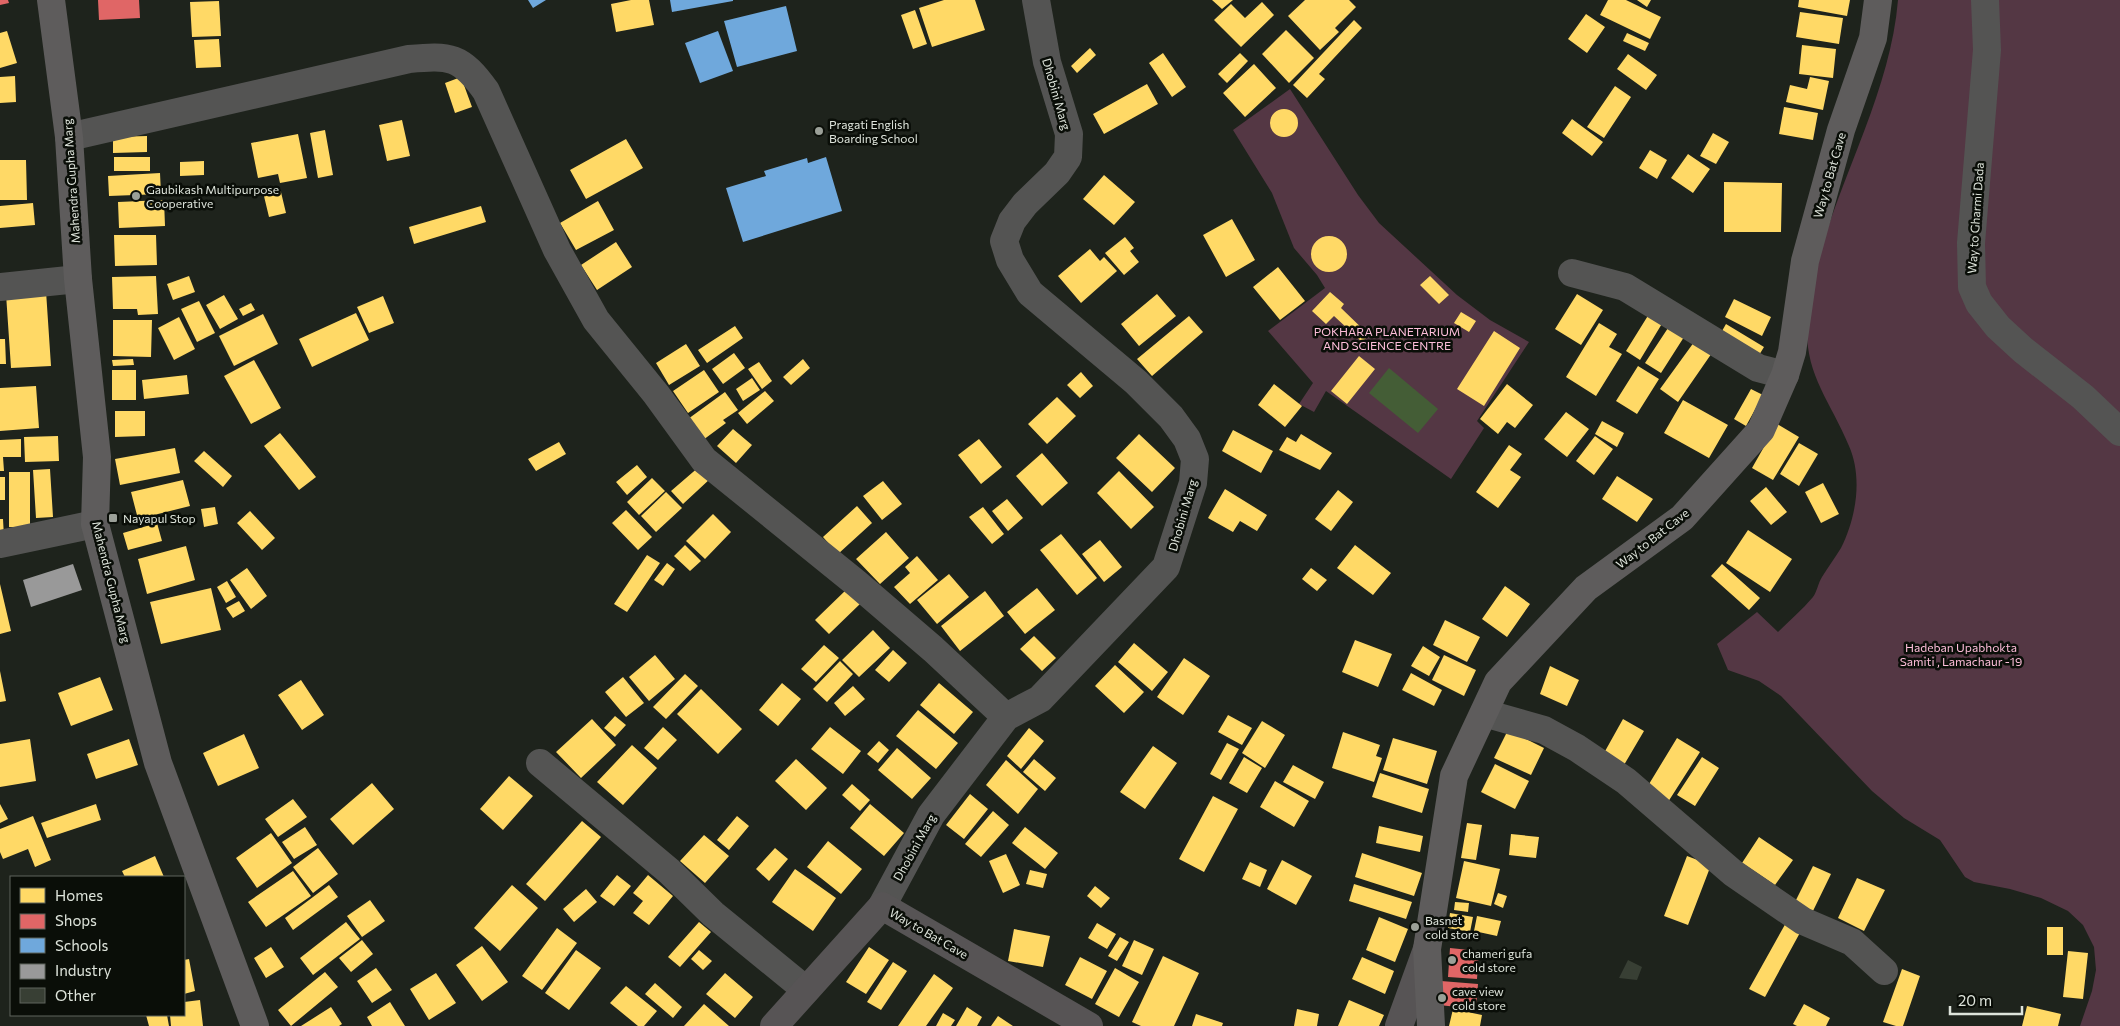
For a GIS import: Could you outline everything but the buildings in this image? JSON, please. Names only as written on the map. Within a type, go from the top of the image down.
[{"type":"main road","name":"Mahendra Gupha Marg","points":[[51,0],[69,136],[78,280],[97,457],[95,524],[158,763],[253,1025]]},
{"type":"main road","name":"Way to Bat Cave","points":[[1398,1026],[1427,949],[1454,776],[1498,682],[1586,588],[1682,518],[1761,430],[1785,375],[1792,352],[1805,261],[1841,130],[1873,38],[1878,0]]},
{"type":"main road","name":"Way to Bat Cave","points":[[774,1026],[882,906],[1088,1026]]},
{"type":"main road","points":[[1427,949],[1432,1026]]},
{"type":"street","name":"Dhobini Marg","points":[[882,906],[930,815],[1006,717],[1040,699],[1166,567],[1193,483],[1195,459],[1187,439],[1171,417],[1136,382],[1030,293],[1010,260],[1004,241],[1012,221],[1024,204],[1058,173],[1068,158],[1069,134],[1047,62],[1036,0]]},
{"type":"street","name":"Way to Gharmi Dada","points":[[1985,0],[1987,50],[1971,243],[1972,287],[1979,303],[1998,327],[2022,350],[2083,397],[2120,432]]},
{"type":"street","points":[[69,136],[409,59],[436,57],[451,59],[471,69],[486,91],[557,250],[596,320],[656,394],[704,460],[856,583],[933,649],[1006,717]]},
{"type":"street","points":[[1572,273],[1625,286],[1758,368],[1785,375]]},
{"type":"street","points":[[0,287],[78,280]]},
{"type":"street","points":[[0,544],[95,524]]},
{"type":"street","points":[[1484,713],[1544,730],[1577,748],[1626,781],[1733,873],[1803,921],[1852,942],[1884,971]]},
{"type":"street","points":[[540,762],[668,871],[713,914],[806,990]]},
{"type":"green space","name":"Hadeban Upabhokta Samiti , Lamachaur -19","points":[[1898,0],[2120,0],[2120,1026],[2080,1026],[2092,991],[2096,970],[2094,947],[2083,925],[2068,911],[2041,898],[2010,889],[1974,882],[1965,877],[1940,840],[1904,818],[1872,791],[1781,696],[1759,681],[1728,670],[1717,644],[1757,612],[1778,632],[1816,593],[1821,579],[1841,548],[1851,524],[1856,498],[1856,471],[1849,446],[1812,367],[1807,333],[1808,312],[1815,272],[1826,233],[1882,80],[1892,40]]},
{"type":"green space","name":"POKHARA PLANETARIUM AND SCIENCE CENTRE","points":[[1290,89],[1358,195],[1379,223],[1457,295],[1490,320],[1529,342],[1477,421],[1484,428],[1451,479],[1326,391],[1314,412],[1299,404],[1313,383],[1268,331],[1325,288],[1317,275],[1294,248],[1272,193],[1233,130]]},
{"type":"shaded area","points":[[1389,368],[1438,409],[1418,433],[1369,393]]},
{"type":"place","name":"Pragati English Boarding School","points":[[819,131]]},
{"type":"place","name":"Gaubikash Multipurpose Cooperative","points":[[136,196]]},
{"type":"place","name":"Nayapul Stop","points":[[113,518]]},
{"type":"place","name":"Basnet cold store","points":[[1415,927]]},
{"type":"place","name":"chameri gufa cold store","points":[[1452,960]]},
{"type":"place","name":"cave view cold store","points":[[1442,998]]}]
